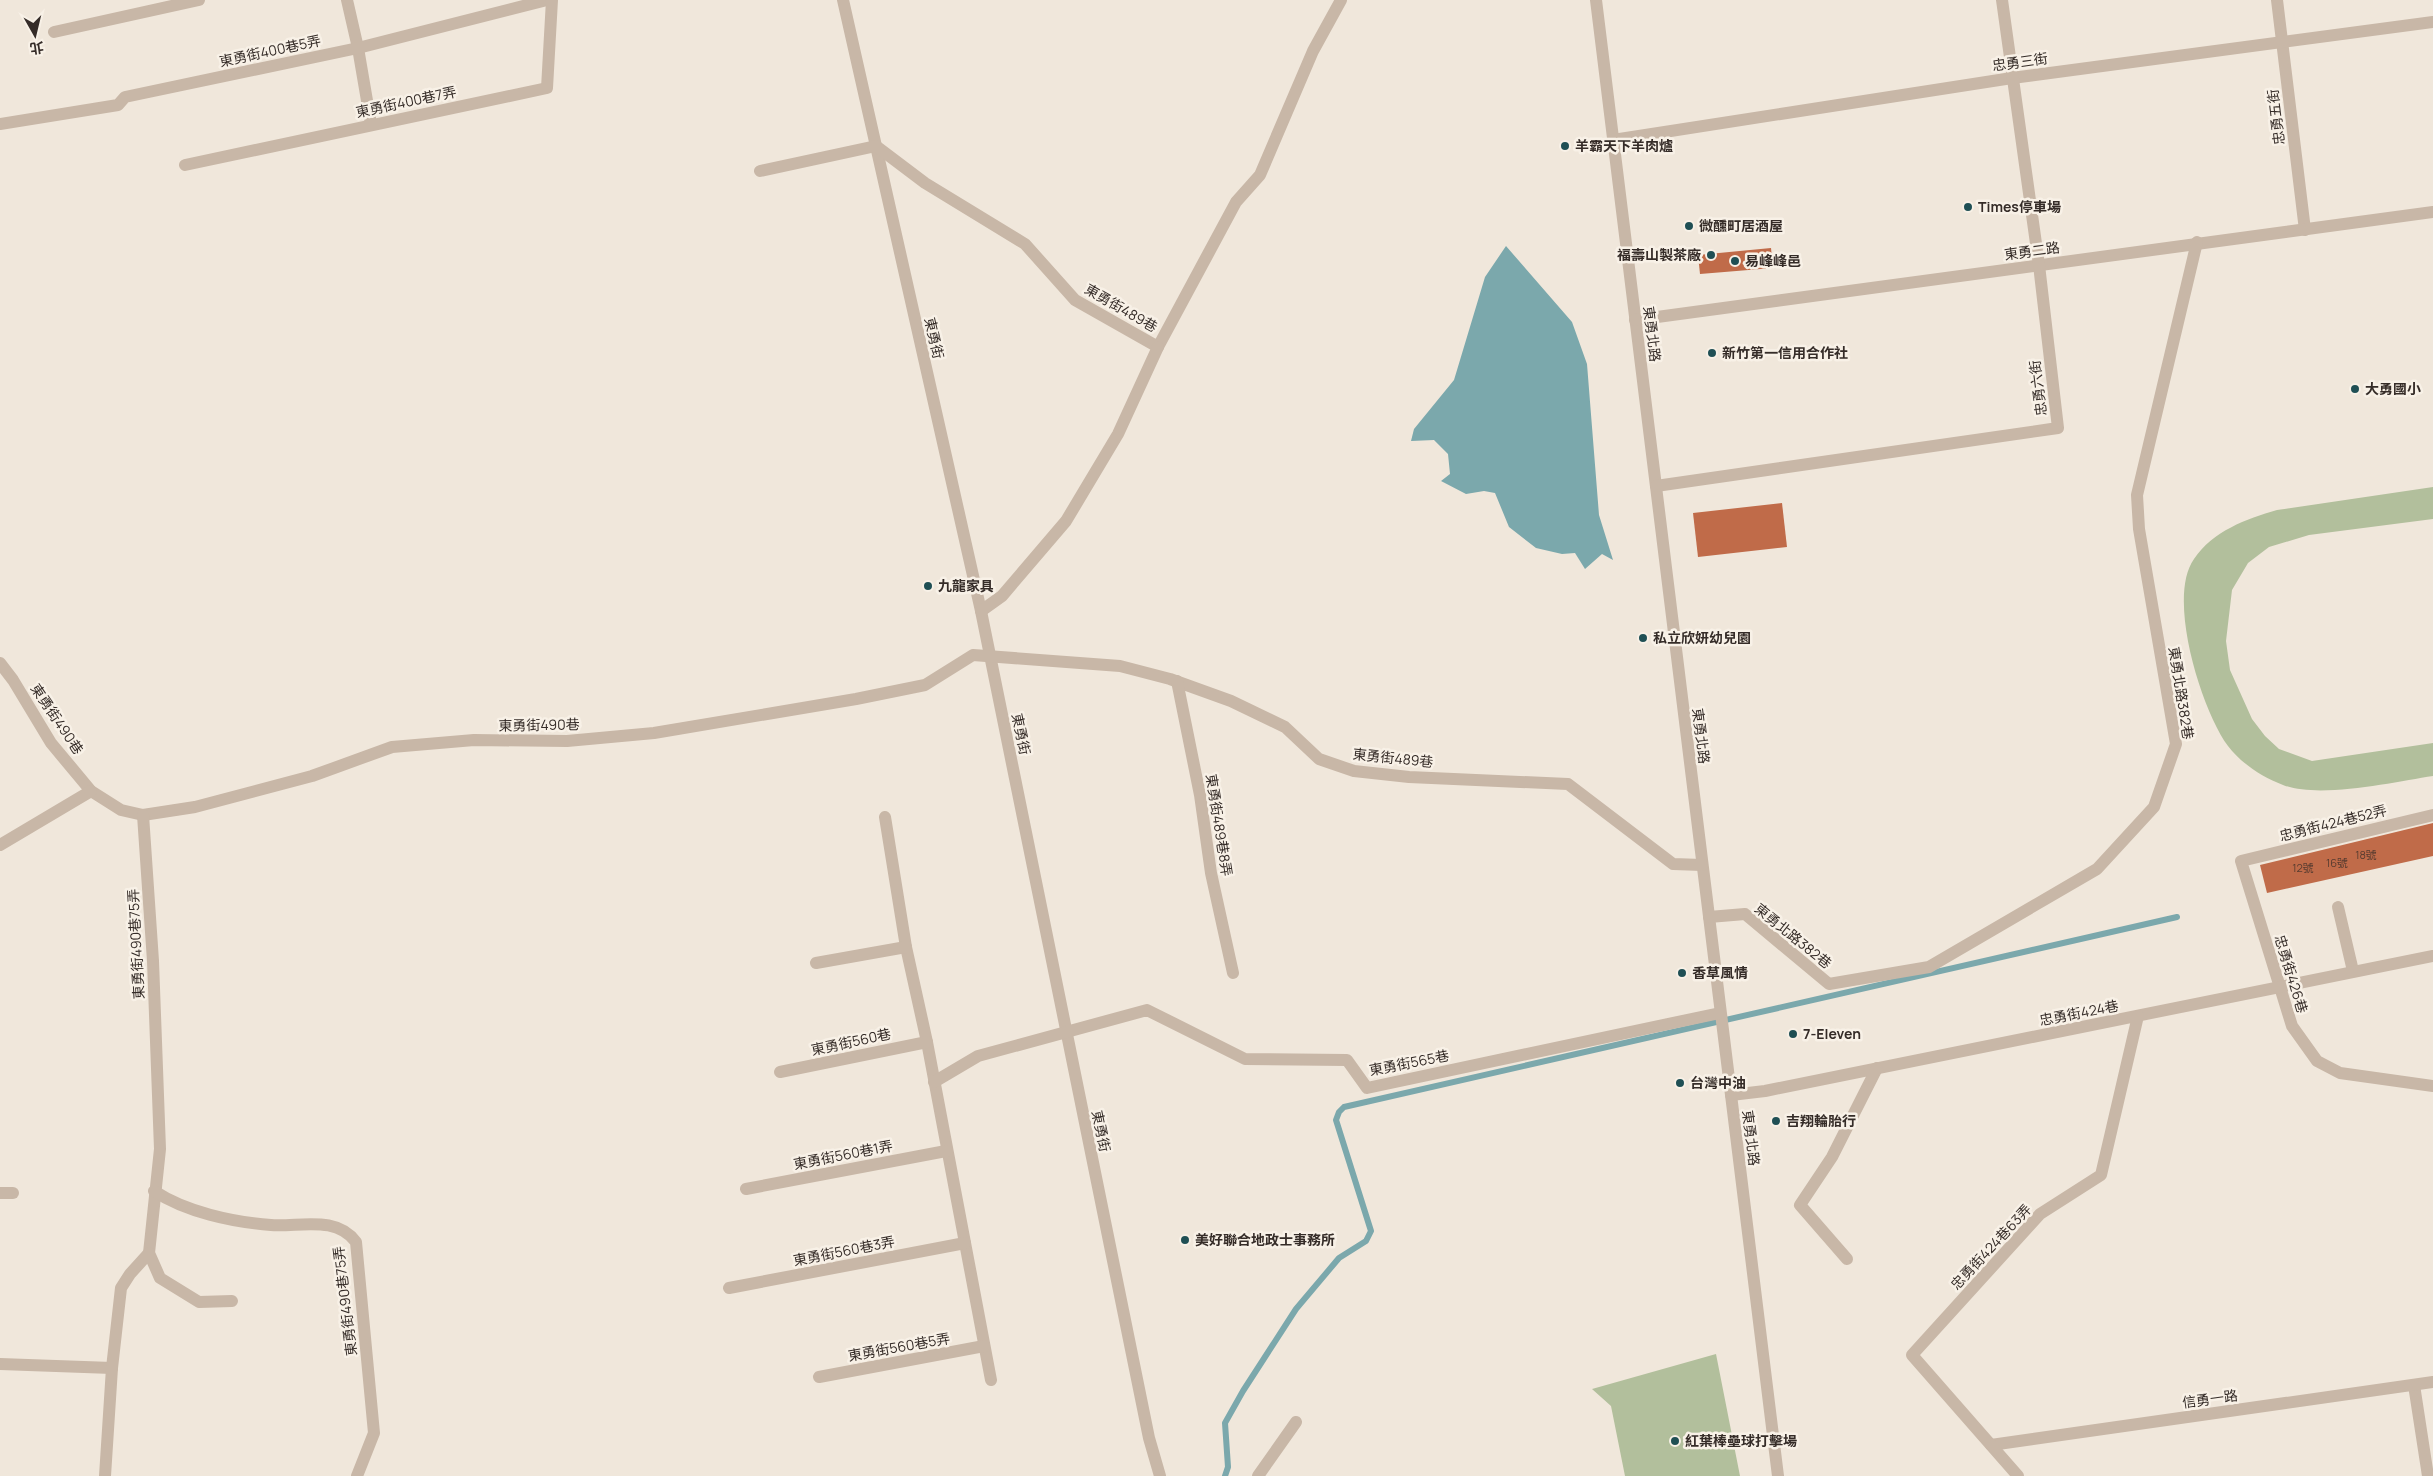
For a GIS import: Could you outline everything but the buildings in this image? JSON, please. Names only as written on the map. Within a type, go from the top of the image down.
[{"type":"street","points":[[54,32],[199,0]]},
{"type":"street","points":[[347,0],[358,48],[371,124]]},
{"type":"street","name":"東勇街400巷5弄","points":[[0,124],[118,105],[125,97],[358,48],[547,0]]},
{"type":"street","name":"東勇街400巷7弄","points":[[185,165],[547,88],[552,0]]},
{"type":"street","name":"東勇街","points":[[843,0],[981,611],[1149,1438],[1160,1476]]},
{"type":"street","name":"東勇街489巷","points":[[876,146],[925,183],[1024,244],[1075,300],[1158,347],[1236,202],[1260,175],[1313,51],[1341,0]]},
{"type":"street","name":"東勇北路","points":[[1596,0],[1778,1476]]},
{"type":"street","name":"忠勇六街","points":[[1656,486],[2058,428],[2039,265],[2002,0]]},
{"type":"street","name":"忠勇五街","points":[[2276,0],[2305,230]]},
{"type":"street","name":"忠勇三街","points":[[1613,140],[2012,78],[2433,22]]},
{"type":"street","points":[[760,170],[876,146]]},
{"type":"street","name":"東勇二路","points":[[1635,320],[2197,242],[2305,230],[2433,212]]},
{"type":"street","name":"東勇北路382巷","points":[[1709,917],[1745,914],[1830,984],[1929,967],[2097,869],[2154,807],[2176,744],[2139,529],[2137,495],[2197,242]]},
{"type":"street","points":[[981,611],[1002,596],[1066,520],[1118,434],[1158,347]]},
{"type":"street","name":"東勇街490巷","points":[[0,664],[13,680],[51,743],[91,791],[121,810],[143,815],[195,807],[312,776],[392,746],[474,740],[567,741],[654,732],[925,686],[973,655],[990,657]]},
{"type":"street","name":"東勇街489巷","points":[[990,657],[1046,659],[1120,666],[1177,681],[1232,701],[1285,728],[1319,759],[1354,771],[1409,777],[1568,784],[1673,864],[1702,865]]},
{"type":"street","name":"東勇街489巷8弄","points":[[1177,681],[1200,795],[1211,873],[1233,973]]},
{"type":"street","points":[[0,845],[91,791]]},
{"type":"street","name":"東勇街490巷75弄","points":[[143,815],[153,961],[160,1149],[154,1190],[149,1253],[160,1278],[199,1302],[232,1301]]},
{"type":"street","name":"忠勇街424巷52弄","points":[[2241,861],[2433,815]]},
{"type":"street","points":[[884,817],[906,947],[927,1042],[946,1151],[991,1380]]},
{"type":"street","name":"忠勇街426巷","points":[[2241,861],[2292,1026],[2317,1061],[2340,1073],[2433,1086]]},
{"type":"street","points":[[2338,907],[2353,971]]},
{"type":"street","points":[[816,963],[906,947]]},
{"type":"street","name":"忠勇街424巷","points":[[1731,1095],[1877,1068],[2433,956]]},
{"type":"street","name":"東勇街565巷","points":[[1065,1031],[1147,1010],[1245,1059],[1346,1060],[1367,1088],[1720,1013]]},
{"type":"street","name":"忠勇街424巷63弄","points":[[2018,1476],[1912,1355],[2040,1214],[2101,1175],[2138,1016]]},
{"type":"street","points":[[934,1082],[978,1056],[1065,1031]]},
{"type":"street","name":"東勇街560巷","points":[[780,1072],[927,1042]]},
{"type":"street","points":[[1847,1260],[1800,1205],[1832,1157],[1877,1068]]},
{"type":"street","name":"東勇街560巷1弄","points":[[746,1189],[946,1151]]},
{"type":"street","name":"東勇街490巷75弄","points":[[154,1190],[168,1200],[220,1216],[271,1224],[322,1224],[348,1231],[356,1242],[374,1433],[357,1476]]},
{"type":"street","points":[[0,1193],[13,1193]]},
{"type":"street","name":"東勇街560巷3弄","points":[[729,1288],[965,1243]]},
{"type":"street","points":[[105,1476],[112,1368],[121,1288],[130,1274],[149,1253]]},
{"type":"street","name":"東勇街560巷5弄","points":[[819,1377],[984,1346]]},
{"type":"street","points":[[0,1364],[112,1368]]},
{"type":"street","name":"信勇一路","points":[[1991,1445],[2433,1382]]},
{"type":"street","points":[[2414,1385],[2428,1476]]},
{"type":"street","points":[[1258,1476],[1296,1422]]},
{"type":"green space","points":[[2433,487],[2433,519],[2309,535],[2269,547],[2248,563],[2232,590],[2226,641],[2230,670],[2252,719],[2265,736],[2279,749],[2312,761],[2433,743],[2433,776],[2357,788],[2316,790],[2298,789],[2283,785],[2260,774],[2240,759],[2228,746],[2218,730],[2198,682],[2186,626],[2184,600],[2186,577],[2194,559],[2211,541],[2231,527],[2277,510]]},
{"type":"green space","name":"紅葉棒壘球打擊場","points":[[1716,1354],[1740,1476],[1625,1476],[1611,1406],[1592,1389]]},
{"type":"water","points":[[1506,246],[1572,322],[1587,364],[1599,515],[1613,560],[1602,554],[1585,569],[1575,553],[1562,554],[1536,548],[1509,527],[1495,493],[1484,491],[1466,494],[1441,481],[1450,474],[1448,454],[1434,440],[1411,441],[1414,429],[1454,380],[1485,277]]},
{"type":"waterway","points":[[1225,1476],[1228,1467],[1225,1423],[1243,1391],[1296,1309],[1339,1258],[1366,1241],[1371,1231],[1336,1120],[1339,1112],[1344,1107],[2177,917]]},
{"type":"place","name":"羊霸天下羊肉爐","points":[[1565,146]]},
{"type":"place","name":"Times停車場","points":[[1968,207]]},
{"type":"place","name":"微醺町居酒屋","points":[[1689,226]]},
{"type":"place","name":"福壽山製茶廠","points":[[1711,255]]},
{"type":"place","name":"易峰峰邑","points":[[1735,261]]},
{"type":"place","name":"新竹第一信用合作社","points":[[1712,353]]},
{"type":"place","name":"大勇國小","points":[[2355,389]]},
{"type":"place","name":"九龍家具","points":[[928,586]]},
{"type":"place","name":"私立欣妍幼兒園","points":[[1643,638]]},
{"type":"place","name":"香草風情","points":[[1682,973]]},
{"type":"place","name":"7-Eleven","points":[[1793,1034]]},
{"type":"place","name":"台灣中油","points":[[1680,1083]]},
{"type":"place","name":"吉翔輪胎行","points":[[1776,1121]]},
{"type":"place","name":"美好聯合地政士事務所","points":[[1185,1240]]},
{"type":"place","name":"紅葉棒壘球打擊場","points":[[1675,1441]]}]
